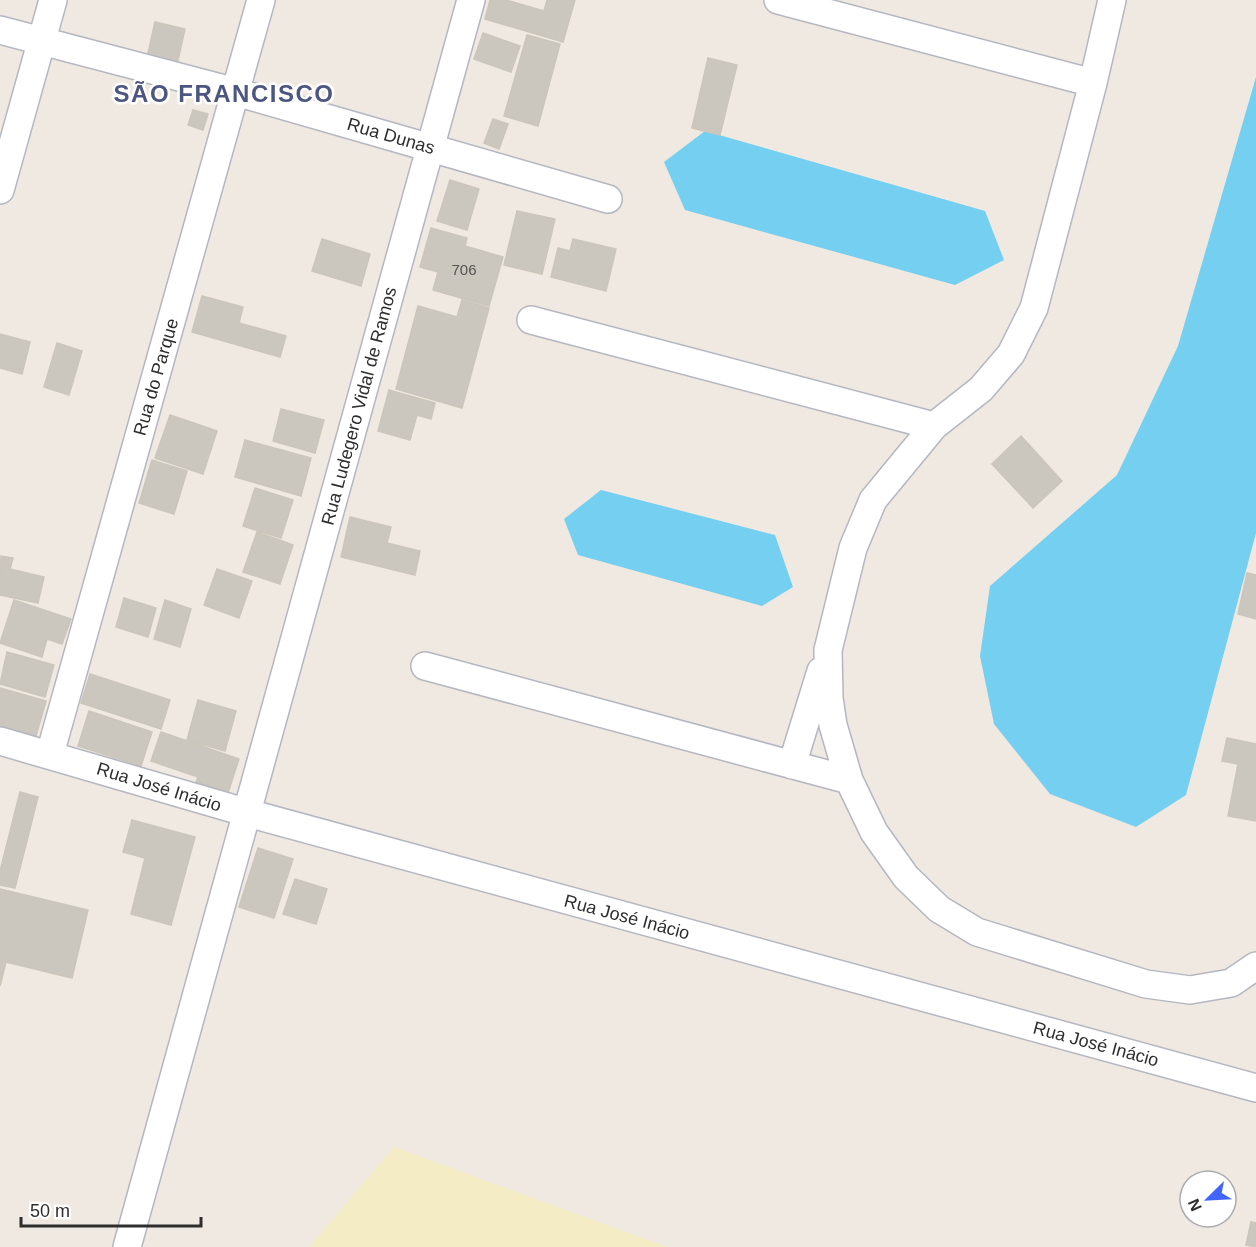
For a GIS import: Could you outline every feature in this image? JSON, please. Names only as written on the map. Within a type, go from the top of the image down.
[{"type":"street","points":[[0,190],[54,0]]},
{"type":"street","name":"Rua do Parque","points":[[50,754],[261,0]]},
{"type":"street","name":"Rua Ludegero Vidal de Ramos","points":[[127,1247],[471,0]]},
{"type":"street","points":[[778,0],[1093,83]]},
{"type":"street","points":[[792,765],[828,650],[853,548],[873,501],[934,426],[981,388],[1011,354],[1034,308],[1093,83],[1112,0]]},
{"type":"street","name":"Rua Dunas","points":[[0,30],[236,92],[608,199]]},
{"type":"street","points":[[531,320],[934,426]]},
{"type":"street","points":[[828,650],[829,698],[833,725],[849,780],[874,832],[906,876],[939,909],[977,932],[1146,984],[1190,990],[1231,982],[1256,966]]},
{"type":"street","points":[[425,666],[849,780]]},
{"type":"street","name":"Rua José Inácio","points":[[0,741],[248,813],[1256,1088]]},
{"type":"sand","points":[[394,1147],[667,1247],[309,1247]]},
{"type":"water","points":[[1256,77],[1256,533],[1186,795],[1136,827],[1050,794],[994,724],[980,656],[990,586],[1117,475],[1178,346]]},
{"type":"water","points":[[705,131],[985,211],[1004,260],[955,285],[685,210],[664,162]]},
{"type":"water","points":[[601,490],[775,535],[793,587],[762,606],[578,555],[564,519]]},
{"type":"building","points":[[490,0],[506,0],[544,11],[547,0],[575,0],[563,42],[485,19]]},
{"type":"building","points":[[155,22],[185,29],[176,69],[146,62]]},
{"type":"building","points":[[483,33],[520,46],[511,72],[474,59]]},
{"type":"building","points":[[527,35],[560,44],[538,126],[504,116]]},
{"type":"building","points":[[708,58],[737,65],[720,135],[692,128]]},
{"type":"building","points":[[193,110],[208,114],[203,130],[188,125]]},
{"type":"building","points":[[493,119],[508,124],[499,149],[484,143]]},
{"type":"building","points":[[450,180],[479,189],[467,230],[437,221]]},
{"type":"building","points":[[517,211],[555,219],[542,274],[504,265]]},
{"type":"building","points":[[431,228],[467,238],[465,246],[503,257],[489,306],[433,290],[438,272],[420,267]]},
{"type":"building","points":[[322,239],[370,254],[361,286],[312,271]]},
{"type":"building","points":[[573,239],[616,249],[606,291],[551,277],[558,248],[570,251]]},
{"type":"building","points":[[202,296],[243,307],[239,323],[286,336],[280,357],[192,332]]},
{"type":"building","points":[[462,300],[489,308],[462,408],[396,389],[418,306],[457,317]]},
{"type":"building","points":[[0,334],[30,342],[22,374],[0,368]]},
{"type":"building","points":[[57,343],[82,351],[69,395],[44,387]]},
{"type":"building","points":[[389,390],[435,403],[431,419],[417,415],[410,440],[378,431]]},
{"type":"building","points":[[281,409],[324,420],[315,453],[273,441]]},
{"type":"building","points":[[170,415],[217,431],[203,474],[155,458]]},
{"type":"building","points":[[1021,436],[1062,481],[1033,508],[992,464]]},
{"type":"building","points":[[245,440],[311,458],[301,496],[235,477]]},
{"type":"building","points":[[152,460],[187,471],[174,514],[139,503]]},
{"type":"building","points":[[255,488],[293,500],[281,538],[243,526]]},
{"type":"building","points":[[350,517],[391,527],[387,543],[420,551],[415,575],[341,557]]},
{"type":"building","points":[[257,532],[293,545],[280,584],[243,572]]},
{"type":"building","points":[[1,556],[13,558],[10,569],[44,577],[38,603],[0,595]]},
{"type":"building","points":[[217,569],[252,581],[239,618],[204,605]]},
{"type":"building","points":[[1247,573],[1256,575],[1256,619],[1238,614]]},
{"type":"building","points":[[124,598],[156,608],[148,637],[116,627]]},
{"type":"building","points":[[14,600],[71,619],[62,644],[47,639],[42,657],[0,643]]},
{"type":"building","points":[[165,600],[191,609],[180,647],[154,639]]},
{"type":"building","points":[[7,652],[54,665],[45,697],[0,684]]},
{"type":"building","points":[[90,674],[170,700],[161,729],[81,703]]},
{"type":"building","points":[[0,688],[46,701],[36,736],[0,726]]},
{"type":"building","points":[[198,700],[236,711],[225,751],[187,740]]},
{"type":"building","points":[[89,711],[152,732],[141,766],[78,746]]},
{"type":"building","points":[[161,732],[239,759],[228,793],[196,782],[198,777],[151,761]]},
{"type":"building","points":[[1227,738],[1256,744],[1256,821],[1228,816],[1238,764],[1222,761]]},
{"type":"building","points":[[20,792],[38,797],[15,888],[0,885],[0,871]]},
{"type":"building","points":[[132,820],[195,837],[171,925],[131,914],[145,858],[123,852]]},
{"type":"building","points":[[258,848],[293,859],[274,918],[239,907]]},
{"type":"building","points":[[295,879],[327,889],[316,924],[283,914]]},
{"type":"building","points":[[0,889],[88,910],[72,978],[6,962],[0,986]]},
{"type":"building","points":[[1251,1222],[1256,1223],[1256,1247],[1246,1245]]},
{"type":"district","name":"SÃO FRANCISCO","points":[[224,93]]}]
